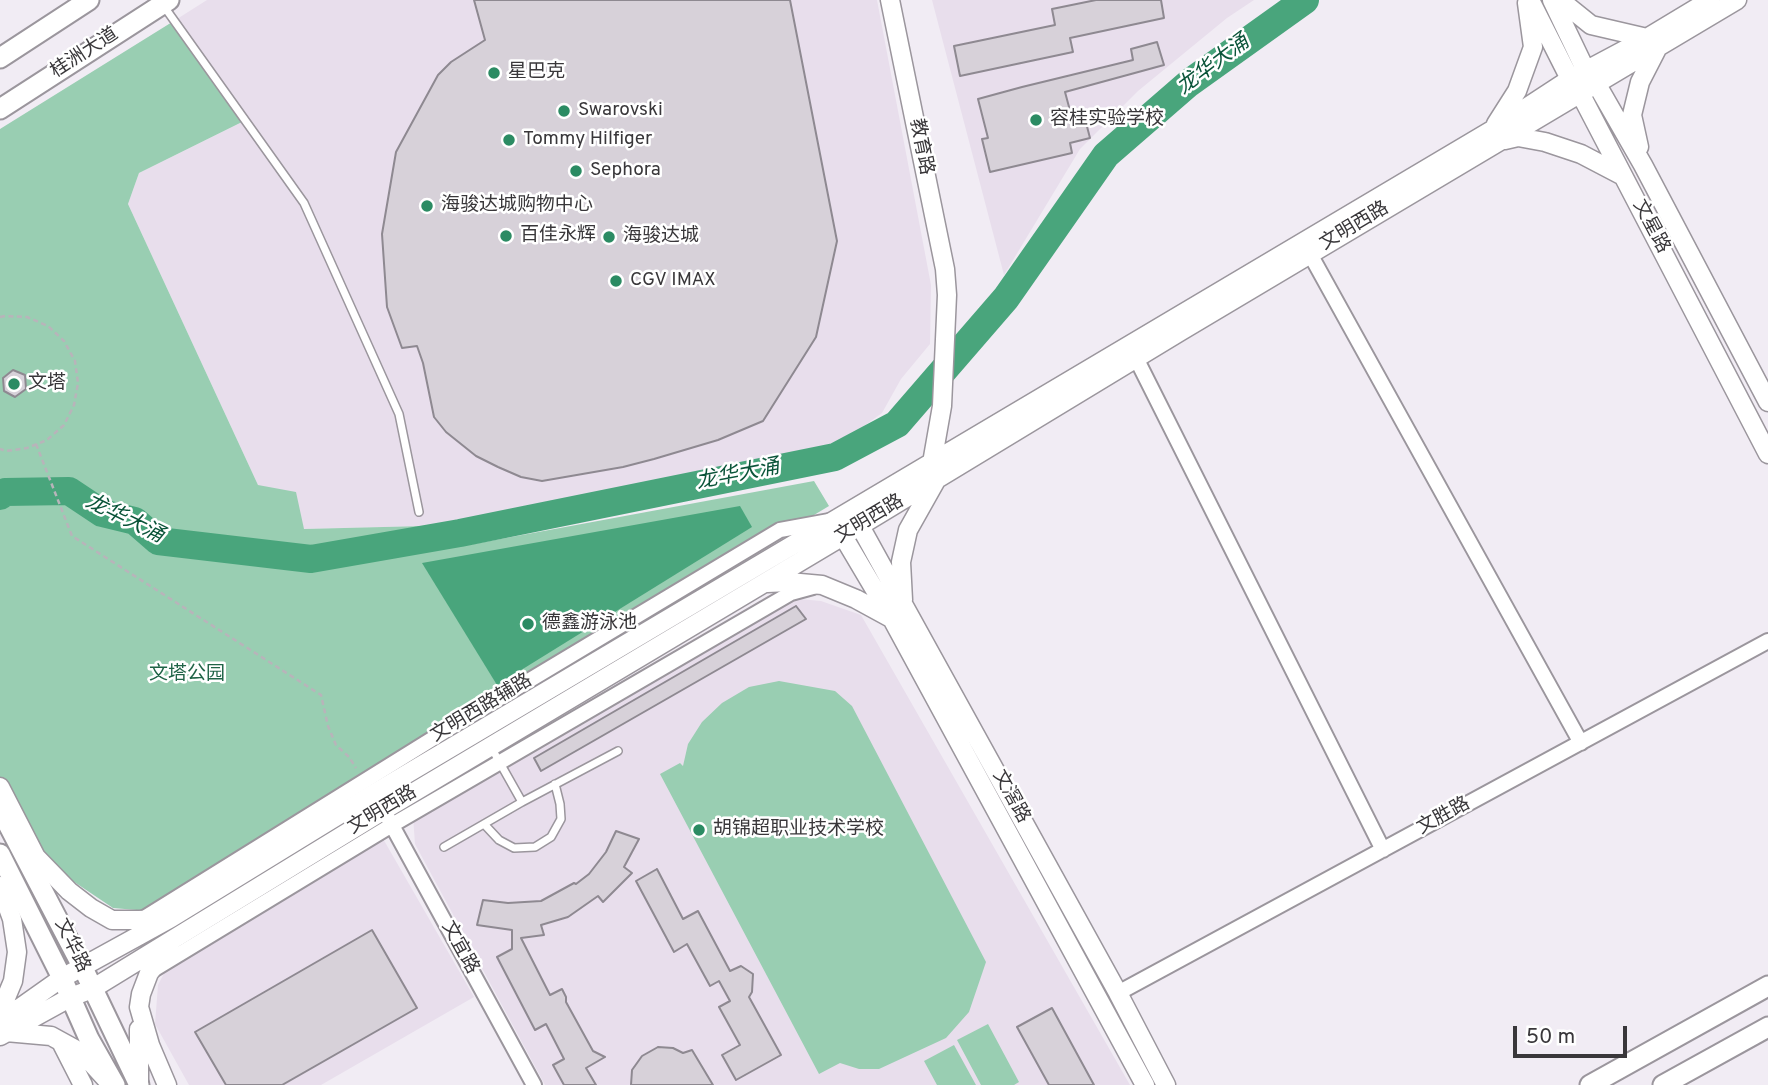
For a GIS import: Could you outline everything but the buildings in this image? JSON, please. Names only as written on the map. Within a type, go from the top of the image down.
[{"type":"main road","points":[[0,58],[89,0]]},
{"type":"main road","name":"桂洲大道","points":[[0,109],[166,2]]},
{"type":"main road","name":"文华路","points":[[0,809],[32,859],[139,1085]]},
{"type":"main road","name":"文华路","points":[[0,854],[3,879],[62,978],[113,1085]]},
{"type":"main road","points":[[1590,1085],[1768,986]]},
{"type":"main road","points":[[1663,1085],[1768,1027]]},
{"type":"street","name":"教育路","points":[[890,0],[945,269],[947,295],[942,405],[934,471]]},
{"type":"street","name":"文星路","points":[[1528,0],[1643,164],[1768,402]]},
{"type":"street","points":[[1528,0],[1533,47],[1517,91],[1496,135],[1545,142],[1581,154],[1623,176]]},
{"type":"street","name":"文星路","points":[[1552,0],[1623,176],[1768,454]]},
{"type":"street","points":[[1560,0],[1591,25],[1652,42],[1632,115],[1643,164]]},
{"type":"street","name":"文明西路","points":[[1652,42],[1710,0]]},
{"type":"street","name":"文明西路","points":[[2,1029],[92,989],[176,926],[373,794],[851,509],[934,471],[1136,358],[1310,254],[1583,82],[1652,42],[1737,0]]},
{"type":"street","name":"文明西路","points":[[2,1029],[21,1007],[62,978],[176,926],[388,817],[495,754],[764,583],[859,526],[934,471],[1165,323],[1496,135]]},
{"type":"street","points":[[1310,254],[1581,743]]},
{"type":"street","points":[[1136,358],[1383,850]]},
{"type":"street","points":[[764,583],[822,585],[897,612],[901,562],[908,530],[934,471]]},
{"type":"street","name":"文滘路","points":[[851,509],[897,612],[1145,1085]]},
{"type":"street","name":"文滘路","points":[[834,520],[897,612],[1118,993],[1166,1085]]},
{"type":"street","name":"文明西路辅路","points":[[139,920],[780,530],[834,520]]},
{"type":"street","points":[[495,754],[790,593],[822,585]]},
{"type":"street","name":"文胜路","points":[[1118,993],[1768,641]]},
{"type":"street","points":[[0,787],[32,859],[69,891],[112,920],[139,920],[176,926],[165,950],[149,973],[141,994],[139,1085]]},
{"type":"street","points":[[149,973],[388,817]]},
{"type":"street","name":"文宜路","points":[[388,817],[534,1085]]},
{"type":"street","points":[[0,1012],[13,981],[17,952],[3,879]]},
{"type":"street","points":[[139,1007],[150,1045],[167,1085]]},
{"type":"street","points":[[2,1029],[51,1036],[82,1053],[113,1085]]},
{"type":"street","points":[[61,1042],[83,1085]]},
{"type":"lane","points":[[166,2],[304,203],[399,414],[419,512]]},
{"type":"lane","points":[[444,846],[618,751]]},
{"type":"lane","points":[[495,754],[522,802]]},
{"type":"lane","points":[[484,824],[499,840],[514,848],[535,848],[551,837],[561,819],[555,784]]},
{"type":"path","points":[[0,317],[27,317],[48,326],[64,341],[75,361],[78,383],[74,405],[64,425],[47,440],[27,448],[0,449]]},
{"type":"path","points":[[36,444],[72,536],[321,695],[335,745],[349,757],[365,781]]},
{"type":"shaded area","points":[[207,0],[877,0],[931,285],[930,344],[901,379],[882,413],[842,442],[721,472],[463,525],[304,529],[258,485],[128,204],[139,173],[242,122],[177,19]]},
{"type":"shaded area","name":"容桂实验学校","points":[[932,0],[1254,0],[1227,18],[1138,91],[1080,149],[1004,275]]},
{"type":"shaded area","name":"德鑫游泳池","points":[[740,506],[752,527],[497,685],[422,563]]},
{"type":"shaded area","name":"胡锦超职业技术学校","points":[[788,598],[821,601],[861,615],[1130,1085],[545,1085],[415,844],[413,816]]},
{"type":"shaded area","points":[[378,830],[474,997],[321,1085],[189,1085],[155,1024],[158,985],[178,946]]},
{"type":"green space","name":"文塔公园","points":[[177,19],[242,122],[139,173],[128,204],[258,485],[296,492],[304,529],[463,525],[468,545],[814,481],[829,506],[169,903],[148,911],[113,908],[46,863],[0,777],[0,129]]},
{"type":"green space","points":[[779,681],[835,691],[852,706],[986,962],[969,1012],[946,1038],[879,1069],[859,1069],[840,1063],[819,1074],[660,774],[680,763],[683,766],[688,744],[702,722],[722,703],[749,687]]},
{"type":"green space","points":[[988,1024],[1019,1082],[1014,1085],[981,1085],[957,1040]]},
{"type":"green space","points":[[954,1045],[976,1085],[937,1085],[924,1061]]},
{"type":"waterway","name":"龙华大涌","points":[[0,496],[5,492],[69,491],[102,513],[135,521],[158,541],[311,559],[460,533],[835,457],[897,424],[1006,298],[1106,155],[1189,83],[1305,0]]},
{"type":"place","name":"星巴克","points":[[494,73]]},
{"type":"place","name":"Swarovski","points":[[564,111]]},
{"type":"place","name":"容桂实验学校","points":[[1036,120]]},
{"type":"place","name":"Tommy Hilfiger","points":[[509,140]]},
{"type":"place","name":"Sephora","points":[[576,171]]},
{"type":"place","name":"海骏达城购物中心","points":[[427,206]]},
{"type":"place","name":"百佳永辉","points":[[506,236]]},
{"type":"place","name":"海骏达城","points":[[609,237]]},
{"type":"place","name":"CGV IMAX","points":[[616,281]]},
{"type":"place","name":"文塔","points":[[14,384]]},
{"type":"place","name":"德鑫游泳池","points":[[528,624]]},
{"type":"place","name":"胡锦超职业技术学校","points":[[699,830]]}]
